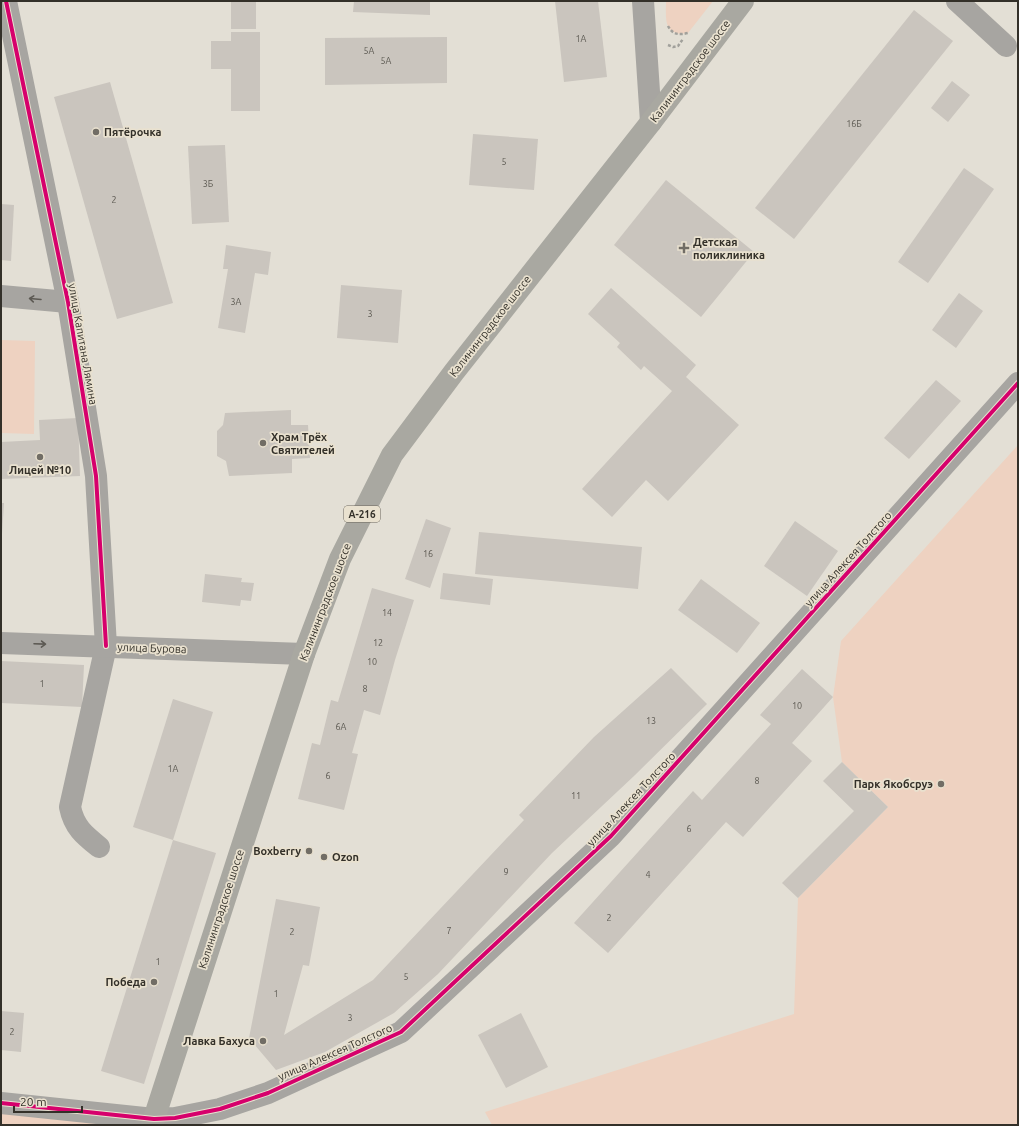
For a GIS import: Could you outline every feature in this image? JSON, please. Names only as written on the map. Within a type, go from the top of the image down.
[{"type":"main road","name":"Калининградское шоссе","points":[[153,1122],[304,654],[340,559],[392,455],[454,372],[651,122],[743,1]]},
{"type":"street","name":"улица Капитана Лямина","points":[[6,1],[68,302],[96,476],[106,646],[70,807],[72,817],[80,831],[99,847]]},
{"type":"street","points":[[643,1],[651,122]]},
{"type":"street","points":[[957,1],[1006,46]]},
{"type":"street","points":[[1,296],[68,302]]},
{"type":"street","name":"улица Алексея Толстого","points":[[1,1103],[153,1122],[220,1110],[268,1093],[401,1032],[611,836],[1018,383]]},
{"type":"street","name":"улица Бурова","points":[[1,643],[304,654]]},
{"type":"path","points":[[668,22],[671,31],[674,34],[688,33]]},
{"type":"path","points":[[664,40],[667,45],[673,47],[678,46],[693,27]]},
{"type":"shaded area","points":[[666,1],[713,1],[688,33],[680,34],[670,29],[668,25],[666,20]]},
{"type":"shaded area","points":[[1,340],[35,341],[34,434],[1,433]]},
{"type":"shaded area","name":"Парк Якобсруэ","points":[[1018,445],[1018,1125],[492,1125],[485,1112],[794,1014],[798,898],[888,807],[842,762],[833,697],[841,641]]},
{"type":"shaded area","points":[[1,1103],[152,1125],[1,1125]]},
{"type":"building","points":[[231,1],[256,1],[256,29],[231,29]]},
{"type":"building","points":[[354,1],[430,1],[430,15],[353,12]]},
{"type":"building","points":[[555,1],[598,1],[607,77],[564,82]]},
{"type":"building","points":[[914,10],[953,41],[794,239],[755,208]]},
{"type":"building","points":[[231,32],[260,32],[260,111],[231,111],[231,69],[211,69],[211,41],[231,41]]},
{"type":"building","points":[[447,37],[447,83],[325,85],[325,38]]},
{"type":"building","points":[[952,81],[970,95],[948,122],[931,108]]},
{"type":"building","points":[[110,82],[173,303],[117,319],[54,97]]},
{"type":"building","points":[[473,134],[538,139],[534,190],[469,185]]},
{"type":"building","points":[[225,145],[229,222],[192,224],[188,146]]},
{"type":"building","points":[[964,168],[994,189],[928,283],[898,262]]},
{"type":"building","name":"Детская поликлиника","points":[[666,180],[754,252],[701,317],[614,245]]},
{"type":"building","points":[[1,204],[14,205],[11,261],[1,260]]},
{"type":"building","points":[[226,245],[271,252],[268,275],[255,273],[245,333],[218,328],[228,269],[223,269]]},
{"type":"building","points":[[341,285],[402,290],[398,343],[337,338]]},
{"type":"building","points":[[611,288],[696,365],[686,377],[739,425],[668,501],[646,480],[612,517],[582,489],[672,391],[644,366],[641,370],[617,347],[620,343],[588,314]]},
{"type":"building","points":[[959,293],[983,311],[956,348],[932,330]]},
{"type":"building","points":[[936,380],[961,401],[909,459],[884,438]]},
{"type":"building","name":"Храм Трёх Святителей","points":[[291,410],[291,425],[308,425],[310,458],[292,459],[292,473],[229,476],[226,461],[217,456],[217,431],[223,425],[225,413]]},
{"type":"building","points":[[78,418],[80,476],[1,479],[1,442],[40,440],[39,420]]},
{"type":"building","points":[[1,503],[4,503],[2,534],[1,534]]},
{"type":"building","points":[[426,519],[451,528],[430,588],[405,579]]},
{"type":"building","points":[[795,521],[838,551],[807,596],[764,566]]},
{"type":"building","points":[[479,532],[642,547],[638,589],[475,574]]},
{"type":"building","points":[[443,573],[493,579],[490,605],[440,599]]},
{"type":"building","points":[[205,574],[242,578],[241,582],[254,583],[251,601],[241,600],[240,606],[202,602]]},
{"type":"building","points":[[701,579],[760,623],[737,653],[678,610]]},
{"type":"building","points":[[372,588],[414,600],[395,660],[380,715],[364,710],[352,753],[358,754],[344,810],[298,799],[312,743],[320,745],[331,700],[338,702]]},
{"type":"building","points":[[1,661],[84,665],[82,707],[1,703]]},
{"type":"building","points":[[671,668],[707,704],[634,776],[552,853],[438,974],[394,1013],[325,1052],[276,1070],[249,1038],[276,899],[320,907],[309,966],[303,965],[284,1035],[373,980],[524,820],[519,815],[594,737]]},
{"type":"building","points":[[802,669],[833,697],[792,743],[812,761],[743,837],[726,822],[608,953],[574,923],[693,791],[702,800],[771,724],[760,715]]},
{"type":"building","points":[[173,699],[213,712],[173,840],[133,827]]},
{"type":"building","points":[[842,762],[888,807],[798,898],[782,883],[854,811],[823,781]]},
{"type":"building","points":[[173,840],[216,853],[144,1084],[101,1071]]},
{"type":"building","points":[[1,1011],[24,1013],[21,1052],[1,1050]]},
{"type":"building","points":[[521,1013],[548,1067],[506,1088],[478,1035]]},
{"type":"cycle path","points":[[6,1],[68,302],[96,476],[106,646]]},
{"type":"cycle path","points":[[1,1103],[154,1119],[175,1118],[220,1109],[268,1093],[401,1032],[611,836],[1018,383]]},
{"type":"place","name":"Пятёрочка","points":[[96,132]]},
{"type":"place","name":"Детская поликлиника","points":[[684,248]]},
{"type":"place","name":"Храм Трёх Святителей","points":[[263,443]]},
{"type":"place","name":"Лицей №10","points":[[40,457]]},
{"type":"place","name":"Парк Якобсруэ","points":[[941,784]]},
{"type":"place","name":"Boxberry","points":[[309,851]]},
{"type":"place","name":"Ozon","points":[[324,857]]},
{"type":"place","name":"Победа","points":[[154,982]]},
{"type":"place","name":"Лавка Бахуса","points":[[263,1041]]}]
